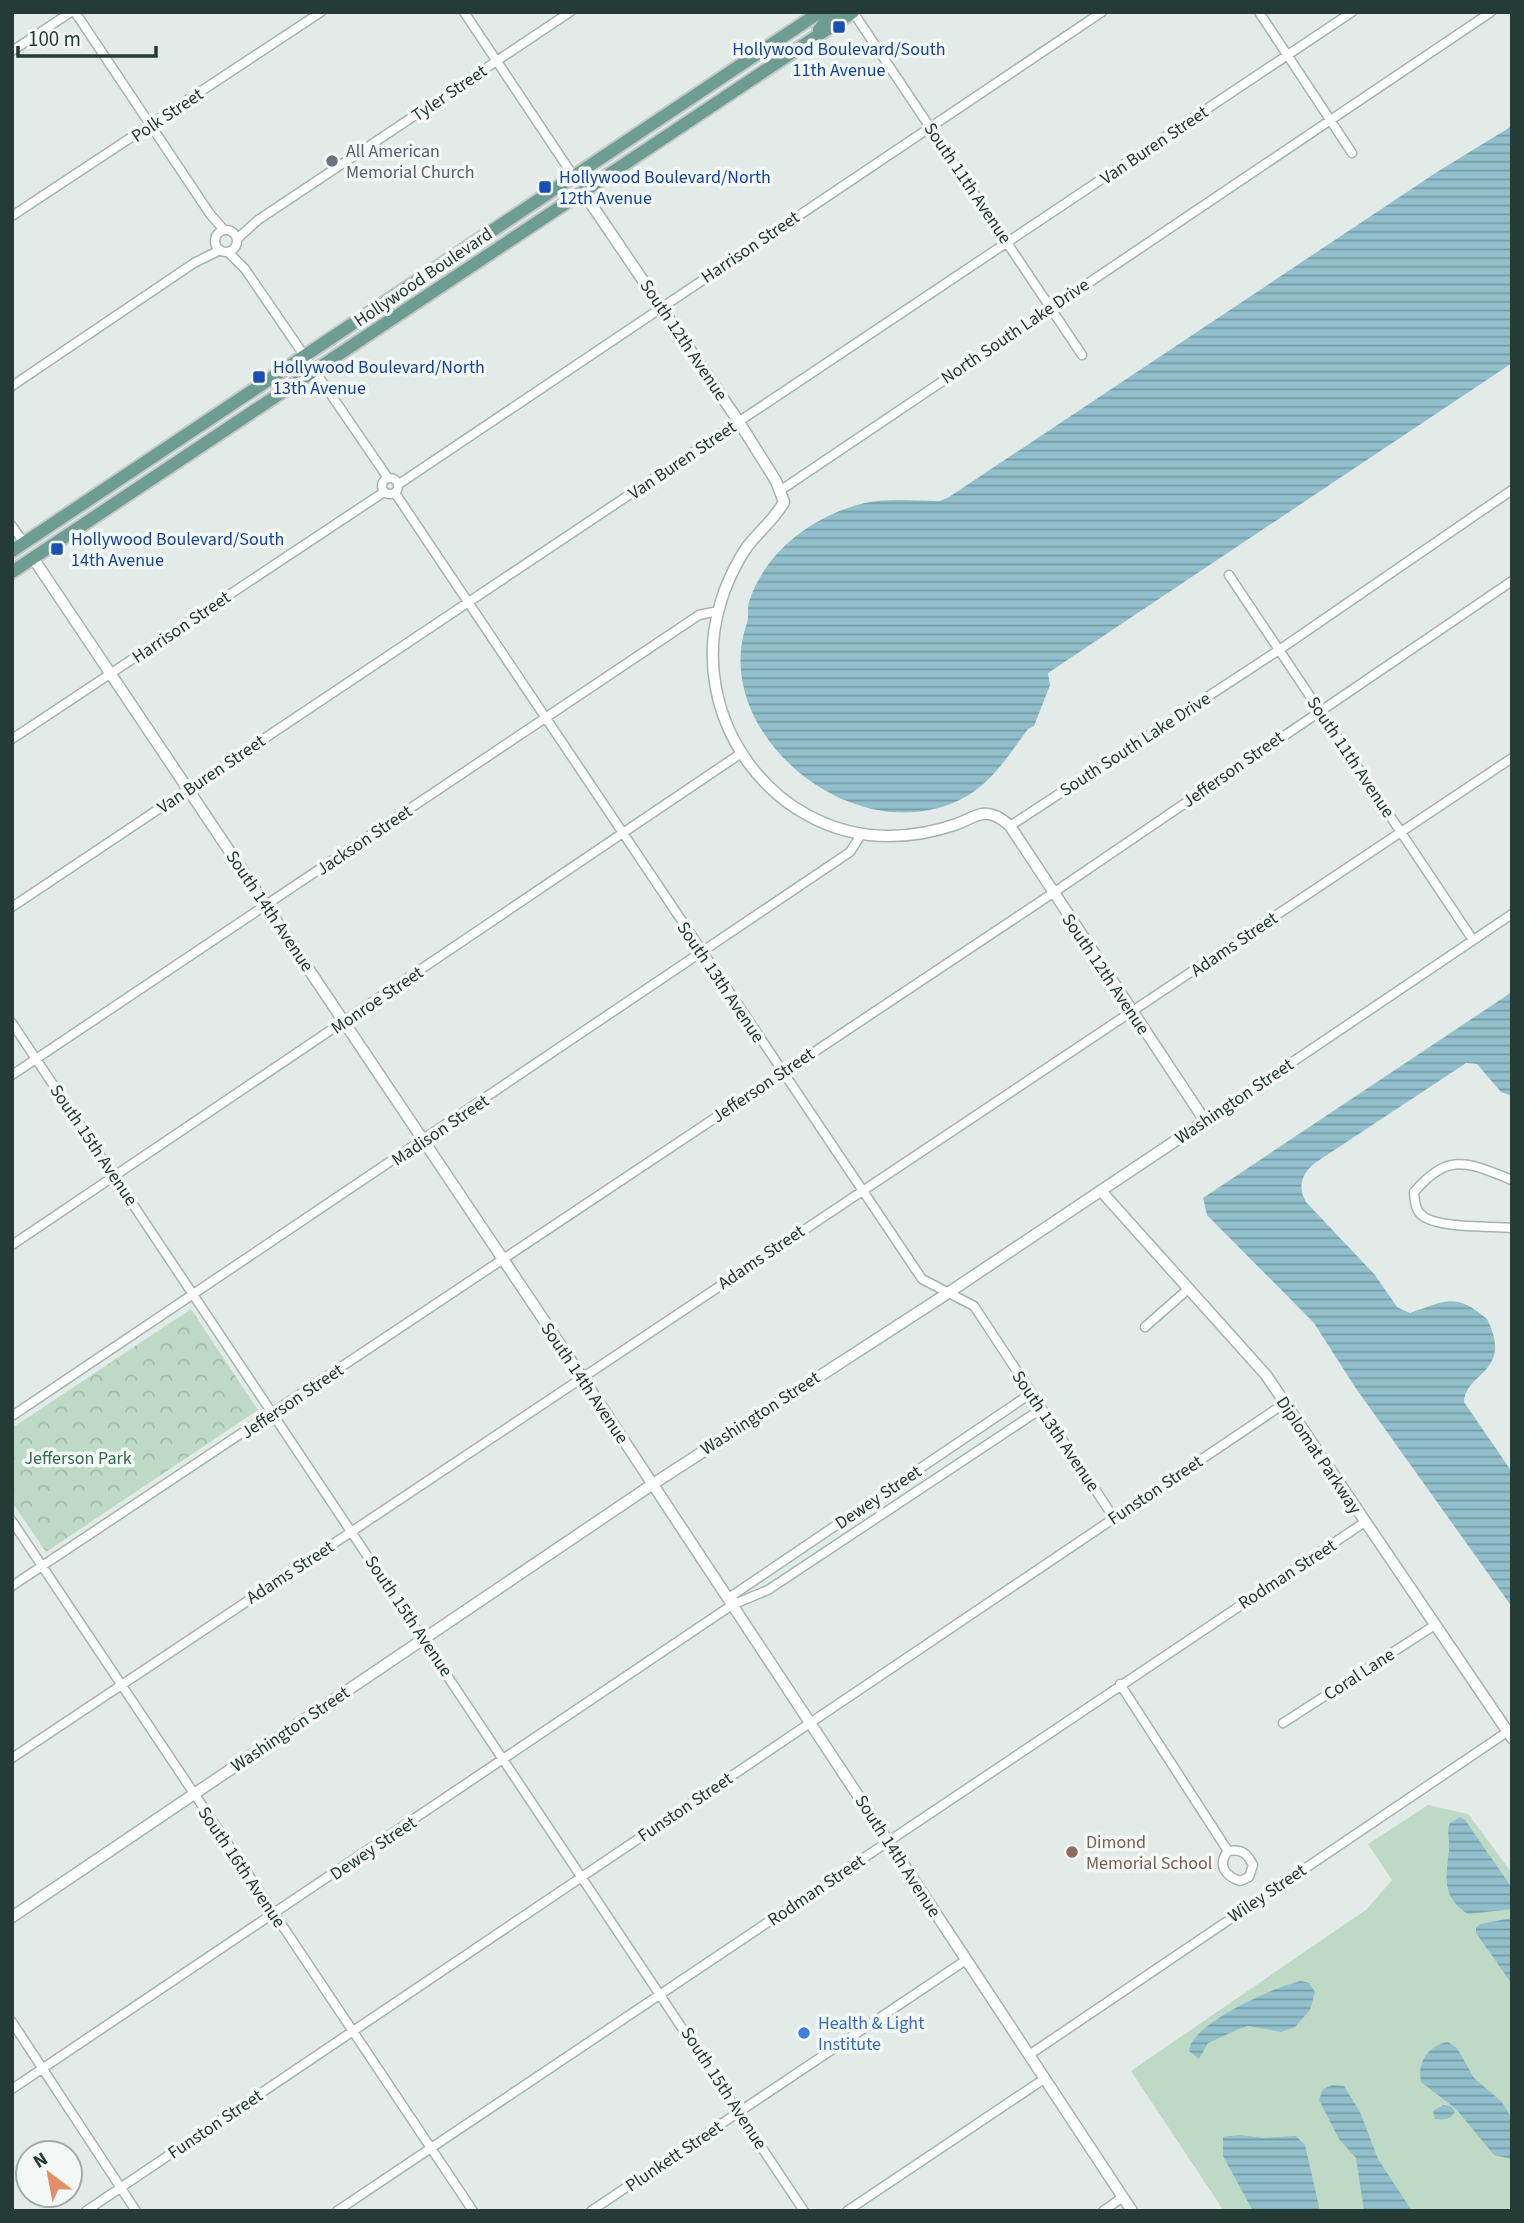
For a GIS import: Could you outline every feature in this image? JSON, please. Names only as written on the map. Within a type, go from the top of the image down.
[{"type":"main road","name":"Hollywood Boulevard","points":[[12,551],[820,12]]},
{"type":"main road","points":[[807,43],[833,12]]},
{"type":"main road","name":"Hollywood Boulevard","points":[[12,572],[853,12]]},
{"type":"street","points":[[12,51],[73,12],[304,356],[388,478],[393,478],[397,489],[384,492],[382,484],[388,478]]},
{"type":"street","name":"Polk Street","points":[[12,216],[321,12]]},
{"type":"street","points":[[464,12],[573,177]]},
{"type":"street","name":"Tyler Street","points":[[12,386],[570,12]]},
{"type":"street","name":"South 11th Avenue","points":[[853,12],[1082,355]]},
{"type":"street","name":"Harrison Street","points":[[397,489],[662,306],[1102,12]]},
{"type":"street","points":[[1259,12],[1352,153]]},
{"type":"street","name":"Van Buren Street","points":[[12,907],[1352,12]]},
{"type":"street","name":"North South Lake Drive","points":[[781,490],[1491,12]]},
{"type":"street","name":"South 12th Avenue","points":[[583,192],[662,306],[781,490]]},
{"type":"street","name":"South 13th Avenue","points":[[397,489],[702,953],[922,1279],[974,1307],[1114,1518]]},
{"type":"street","points":[[781,490],[784,502],[776,517],[746,549],[726,587],[713,630],[713,669],[722,711],[740,754],[786,802],[834,827],[861,835],[914,836],[983,814],[998,816],[1010,826]]},
{"type":"street","name":"South South Lake Drive","points":[[1010,826],[1279,650],[1512,490]]},
{"type":"street","name":"Harrison Street","points":[[12,739],[384,492]]},
{"type":"street","points":[[12,526],[24,543]]},
{"type":"street","name":"South 14th Avenue","points":[[33,558],[346,1022],[1132,2211]]},
{"type":"street","name":"South 11th Avenue","points":[[1229,575],[1473,940]]},
{"type":"street","name":"Jefferson Street","points":[[12,1586],[1053,893],[1512,581]]},
{"type":"street","name":"Jackson Street","points":[[12,1075],[699,615],[718,611]]},
{"type":"street","name":"Monroe Street","points":[[12,1245],[740,754]]},
{"type":"street","name":"Adams Street","points":[[12,1758],[1512,758]]},
{"type":"street","name":"South 12th Avenue","points":[[1010,826],[1205,1121]]},
{"type":"street","name":"Madison Street","points":[[12,1416],[850,852],[861,835]]},
{"type":"street","name":"Washington Street","points":[[12,1917],[653,1484],[948,1293],[1512,914]]},
{"type":"street","name":"South 15th Avenue","points":[[12,1023],[583,1875],[804,2211]]},
{"type":"street","points":[[1512,1180],[1471,1164],[1455,1162],[1428,1176],[1414,1192],[1415,1207],[1422,1216],[1437,1222],[1512,1228]]},
{"type":"street","name":"Diplomat Parkway","points":[[1101,1191],[1186,1290],[1245,1350],[1510,1735]]},
{"type":"street","points":[[1145,1327],[1186,1290]]},
{"type":"street","name":"Dewey Street","points":[[732,1605],[733,1595],[1030,1394]]},
{"type":"street","name":"Funston Street","points":[[86,2211],[1284,1403]]},
{"type":"street","name":"Dewey Street","points":[[12,2089],[732,1605],[768,1591],[1041,1409]]},
{"type":"street","name":"South 16th Avenue","points":[[12,1521],[473,2211]]},
{"type":"street","name":"Rodman Street","points":[[337,2211],[1365,1522]]},
{"type":"street","name":"Coral Lane","points":[[1283,1723],[1435,1625]]},
{"type":"street","points":[[1120,1684],[1228,1852]]},
{"type":"street","name":"Wiley Street","points":[[1028,2055],[1510,1735]]},
{"type":"street","name":"Plunkett Street","points":[[591,2211],[966,1960]]},
{"type":"street","points":[[12,2022],[136,2211]]},
{"type":"street","points":[[847,2211],[1044,2079]]},
{"type":"street","points":[[1103,2211],[1123,2197]]},
{"type":"green space","name":"Jefferson Park","points":[[191,1309],[258,1410],[46,1552],[12,1502],[12,1428]]},
{"type":"green space","points":[[1428,1805],[1468,1814],[1512,1873],[1512,2211],[1224,2211],[1131,2071],[1367,1909],[1392,1880],[1368,1844]]},
{"type":"water","points":[[1512,126],[1512,363],[1048,673],[1050,685],[1034,726],[1028,729],[993,774],[967,796],[925,811],[881,811],[839,798],[801,774],[771,743],[749,706],[741,665],[748,605],[756,584],[779,551],[794,538],[828,516],[865,503],[893,500],[940,501],[949,497],[1437,172]]},
{"type":"water","points":[[1512,992],[1512,1096],[1501,1092],[1477,1064],[1466,1063],[1315,1163],[1307,1171],[1301,1186],[1306,1202],[1375,1275],[1397,1307],[1410,1313],[1450,1301],[1458,1302],[1476,1310],[1487,1319],[1494,1337],[1495,1351],[1486,1370],[1466,1392],[1464,1402],[1512,1472],[1512,1607],[1355,1387],[1314,1323],[1207,1215],[1203,1198]]},
{"type":"water","points":[[1460,1817],[1465,1820],[1512,1888],[1512,1909],[1468,1914],[1449,1893],[1448,1830],[1450,1823]]},
{"type":"water","points":[[1512,1918],[1512,1984],[1476,1933],[1476,1928],[1480,1924]]},
{"type":"water","points":[[1301,1981],[1309,1983],[1315,1992],[1310,2010],[1295,2027],[1281,2032],[1248,2026],[1208,2043],[1199,2059],[1189,2051],[1193,2040],[1218,2018],[1255,1998]]},
{"type":"water","points":[[1448,2042],[1457,2048],[1474,2078],[1502,2102],[1512,2119],[1512,2159],[1494,2155],[1456,2109],[1421,2082],[1421,2068],[1426,2056],[1435,2047]]},
{"type":"water","points":[[1333,2085],[1344,2086],[1360,2112],[1378,2159],[1412,2211],[1364,2211],[1356,2158],[1339,2139],[1319,2100],[1323,2089]]},
{"type":"water","points":[[1443,2105],[1450,2106],[1455,2111],[1447,2119],[1435,2119],[1433,2111]]},
{"type":"water","points":[[1239,2135],[1263,2138],[1296,2136],[1305,2145],[1320,2211],[1253,2211],[1223,2156],[1223,2137]]},
{"type":"place","name":"Hollywood Boulevard/South 11th Avenue","points":[[839,27]]},
{"type":"place","name":"All American Memorial Church","points":[[332,161]]},
{"type":"place","name":"Hollywood Boulevard/North 12th Avenue","points":[[545,187]]},
{"type":"place","name":"Hollywood Boulevard/North 13th Avenue","points":[[259,377]]},
{"type":"place","name":"Hollywood Boulevard/South 14th Avenue","points":[[57,549]]},
{"type":"place","name":"Dimond Memorial School","points":[[1072,1852]]},
{"type":"place","name":"Health & Light Institute","points":[[804,2033]]}]
